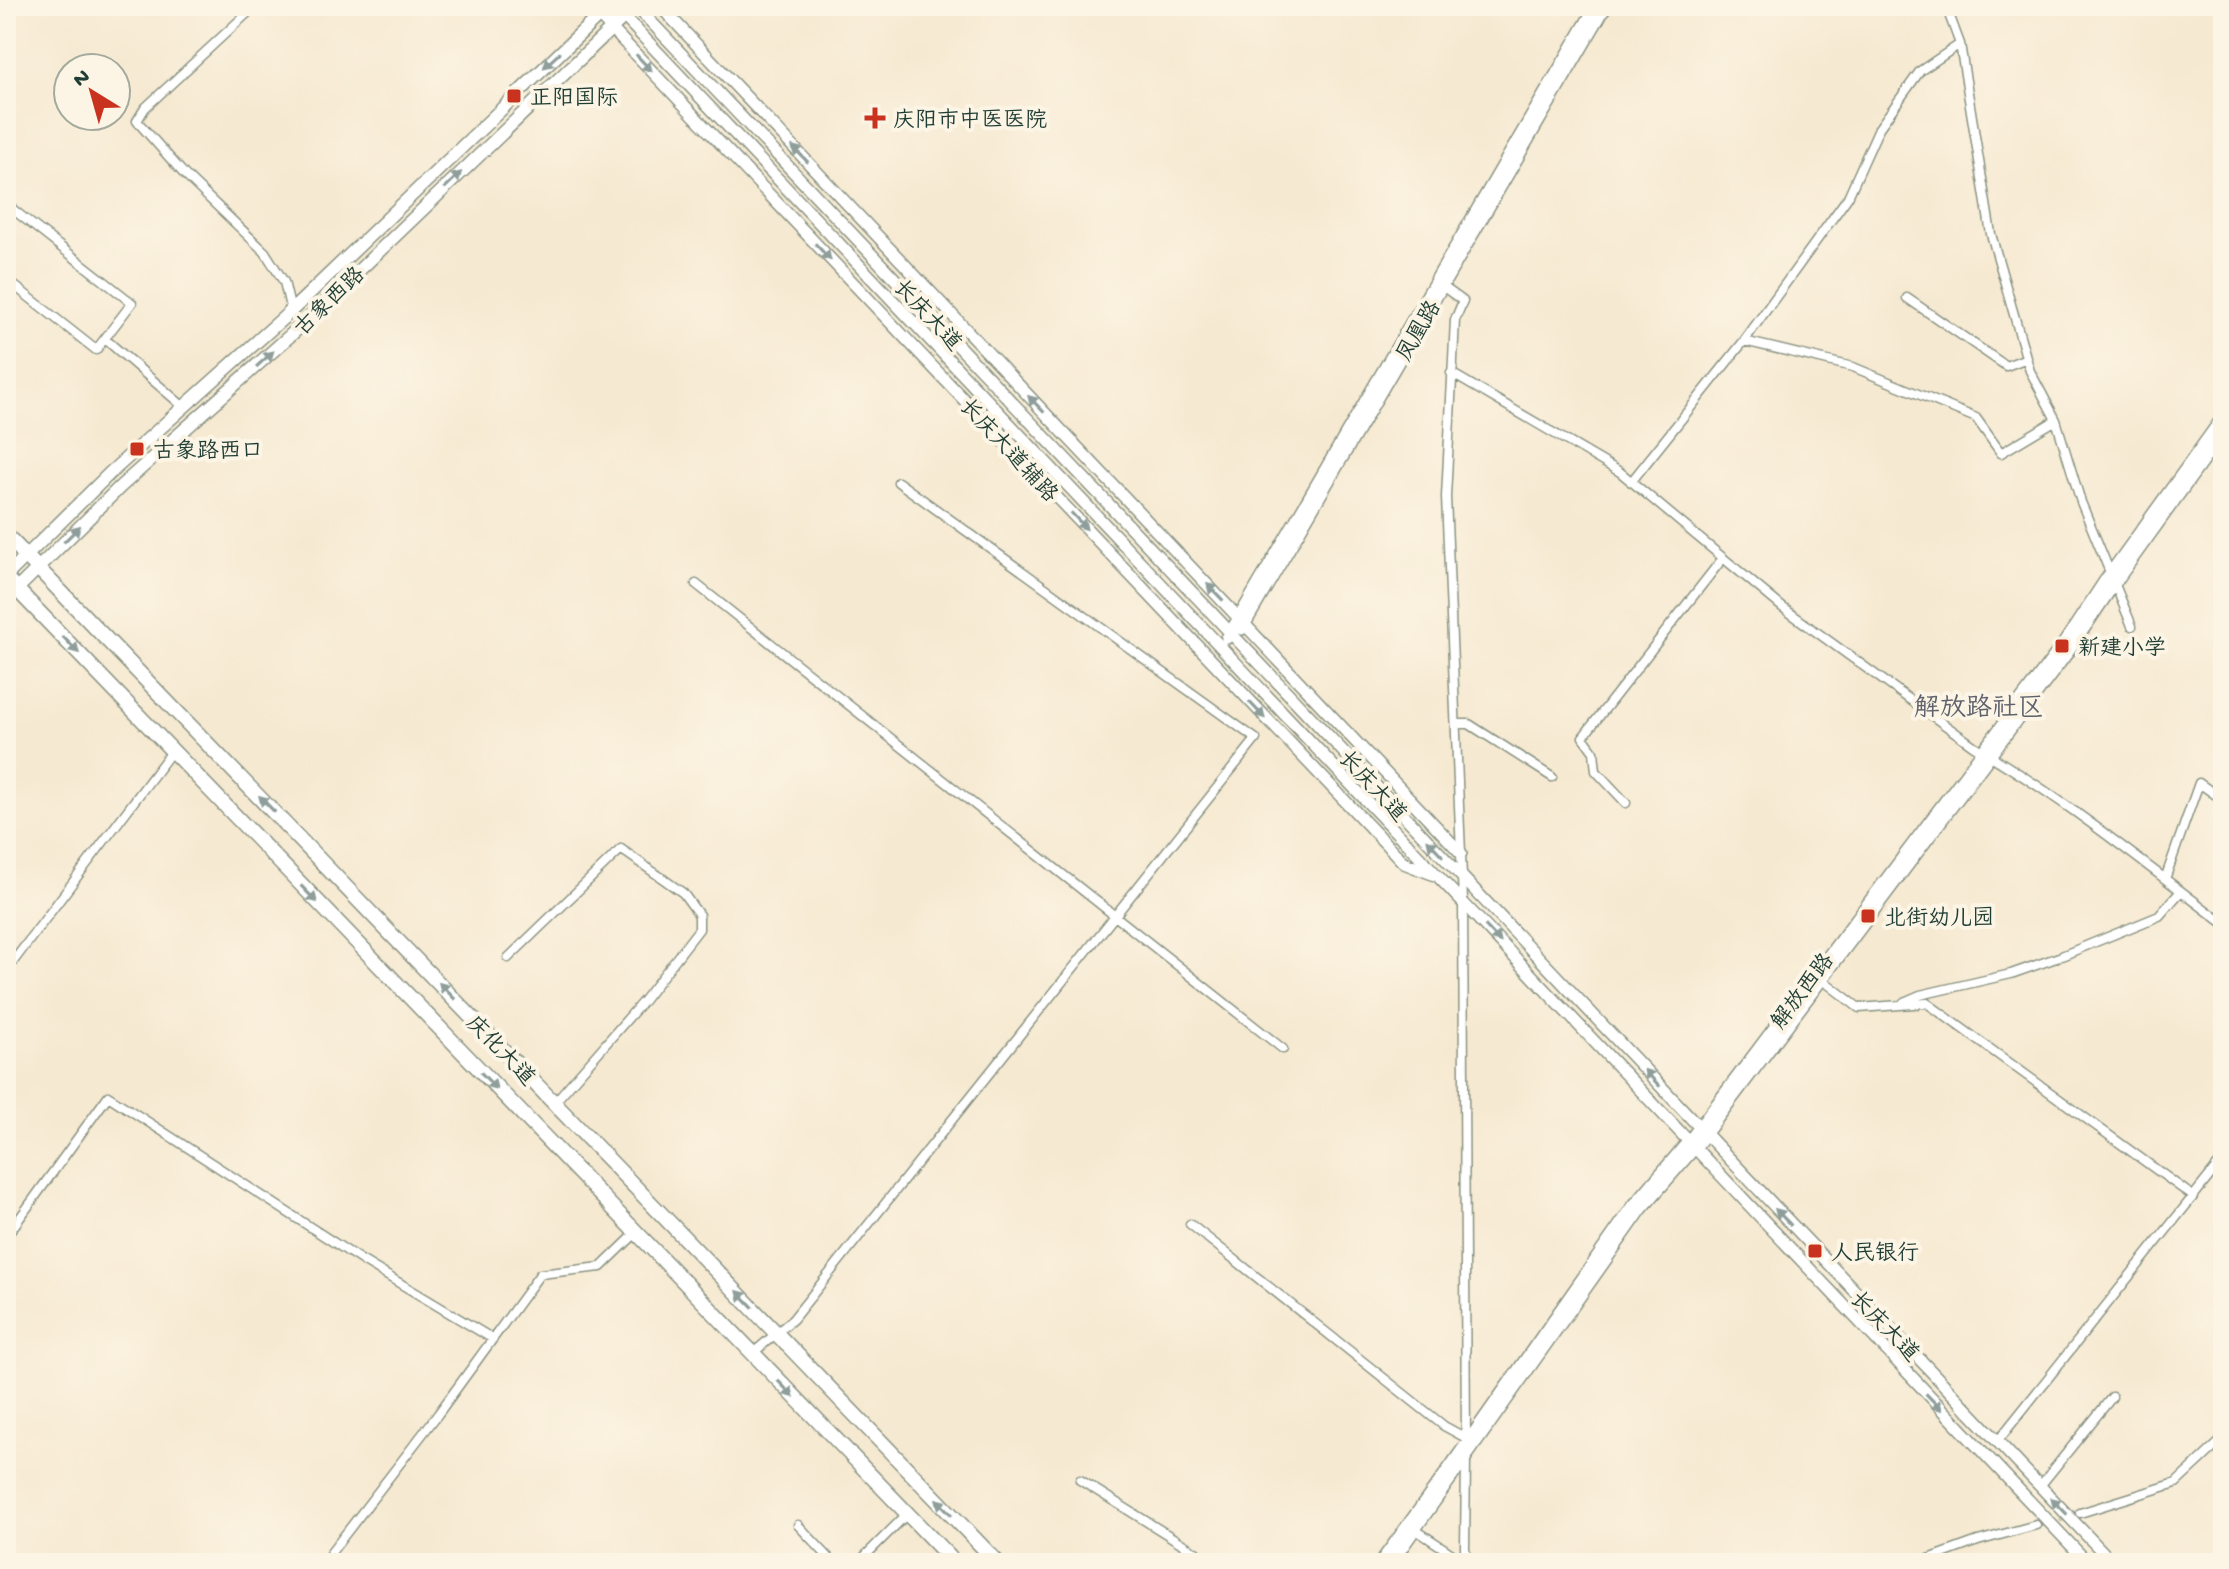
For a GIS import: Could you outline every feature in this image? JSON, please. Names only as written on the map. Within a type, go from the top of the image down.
[{"type":"highway","name":"庆化大道","points":[[6,535],[998,1563]]},
{"type":"highway","name":"庆化大道","points":[[6,577],[635,1234],[955,1563]]},
{"type":"main road","name":"古象西路","points":[[17,589],[121,486],[302,325],[636,6]]},
{"type":"main road","name":"古象西路","points":[[6,577],[110,473],[291,311],[603,8]]},
{"type":"street","points":[[255,6],[145,108],[137,121],[184,174],[265,252],[284,282],[291,311]]},
{"type":"street","name":"长庆大道","points":[[636,6],[2113,1563]]},
{"type":"street","points":[[660,6],[1461,853]]},
{"type":"street","name":"凤凰路","points":[[1242,621],[1596,6]]},
{"type":"street","name":"凤凰路","points":[[1224,650],[1606,6]]},
{"type":"street","points":[[1946,6],[1960,44],[1991,234],[2030,371],[2056,420],[2081,502],[2132,626]]},
{"type":"street","name":"长庆大道","points":[[603,8],[624,17],[2088,1563]]},
{"type":"street","name":"长庆大道辅路","points":[[603,8],[611,28],[1404,863],[1440,877]]},
{"type":"street","points":[[1631,482],[1744,341],[1848,197],[1879,128],[1920,71],[1960,44]]},
{"type":"street","points":[[6,204],[132,303],[96,350],[6,279]]},
{"type":"street","points":[[1442,286],[1463,301],[1455,320],[1446,497],[1463,901],[1465,1549],[1468,1563]]},
{"type":"street","points":[[1907,298],[2006,366],[2027,358]]},
{"type":"street","points":[[105,339],[185,408]]},
{"type":"street","points":[[1744,341],[1853,367],[1976,418],[2001,453],[2056,420]]},
{"type":"street","points":[[1451,373],[1620,472],[1791,614],[1986,753],[2100,829],[2223,923]]},
{"type":"street","name":"解放西路","points":[[1380,1563],[1467,1460],[1618,1242],[1986,753],[2068,652],[2112,578],[2223,417]]},
{"type":"street","name":"解放西路","points":[[2112,578],[2223,433]]},
{"type":"street","points":[[752,1354],[793,1319],[1256,739],[898,482]]},
{"type":"street","points":[[1626,803],[1596,771],[1594,752],[1583,737],[1723,558]]},
{"type":"street","points":[[696,584],[1283,1049]]},
{"type":"street","points":[[1456,724],[1469,724],[1552,777]]},
{"type":"street","points":[[6,971],[172,751]]},
{"type":"street","points":[[2165,879],[2199,783],[2223,800]]},
{"type":"street","points":[[508,958],[621,849],[683,893],[699,915],[699,929],[690,941],[644,1000],[554,1103]]},
{"type":"street","points":[[1896,1006],[1920,995],[2011,974],[2071,952],[2159,916],[2181,891]]},
{"type":"street","points":[[1818,976],[1859,1008],[1927,1003],[2194,1197]]},
{"type":"street","points":[[6,1237],[108,1096],[361,1260],[493,1339]]},
{"type":"street","name":"解放西路","points":[[1391,1563],[1466,1441],[1634,1205],[1692,1145]]},
{"type":"street","points":[[1997,1442],[2223,1159]]},
{"type":"street","points":[[1190,1224],[1466,1441]]},
{"type":"street","points":[[323,1563],[540,1274],[601,1267],[635,1234]]},
{"type":"street","points":[[2040,1486],[2112,1397]]},
{"type":"street","points":[[2080,1513],[2176,1483],[2223,1439]]},
{"type":"street","points":[[1080,1480],[1213,1563]]},
{"type":"street","points":[[858,1563],[907,1514]]},
{"type":"street","points":[[798,1525],[834,1563]]},
{"type":"street","points":[[1918,1563],[1978,1541],[2036,1525]]},
{"type":"street","points":[[1412,1527],[1468,1563]]},
{"type":"tunnel","points":[[2036,1525],[2080,1513]]},
{"type":"place","name":"正阳国际","points":[[514,96]]},
{"type":"place","name":"庆阳市中医医院","points":[[875,118]]},
{"type":"place","name":"古象路西口","points":[[137,449]]},
{"type":"place","name":"新建小学","points":[[2062,646]]},
{"type":"place","name":"北街幼儿园","points":[[1868,916]]},
{"type":"place","name":"人民银行","points":[[1815,1251]]},
{"type":"district","name":"解放路社区","points":[[1979,706]]}]
